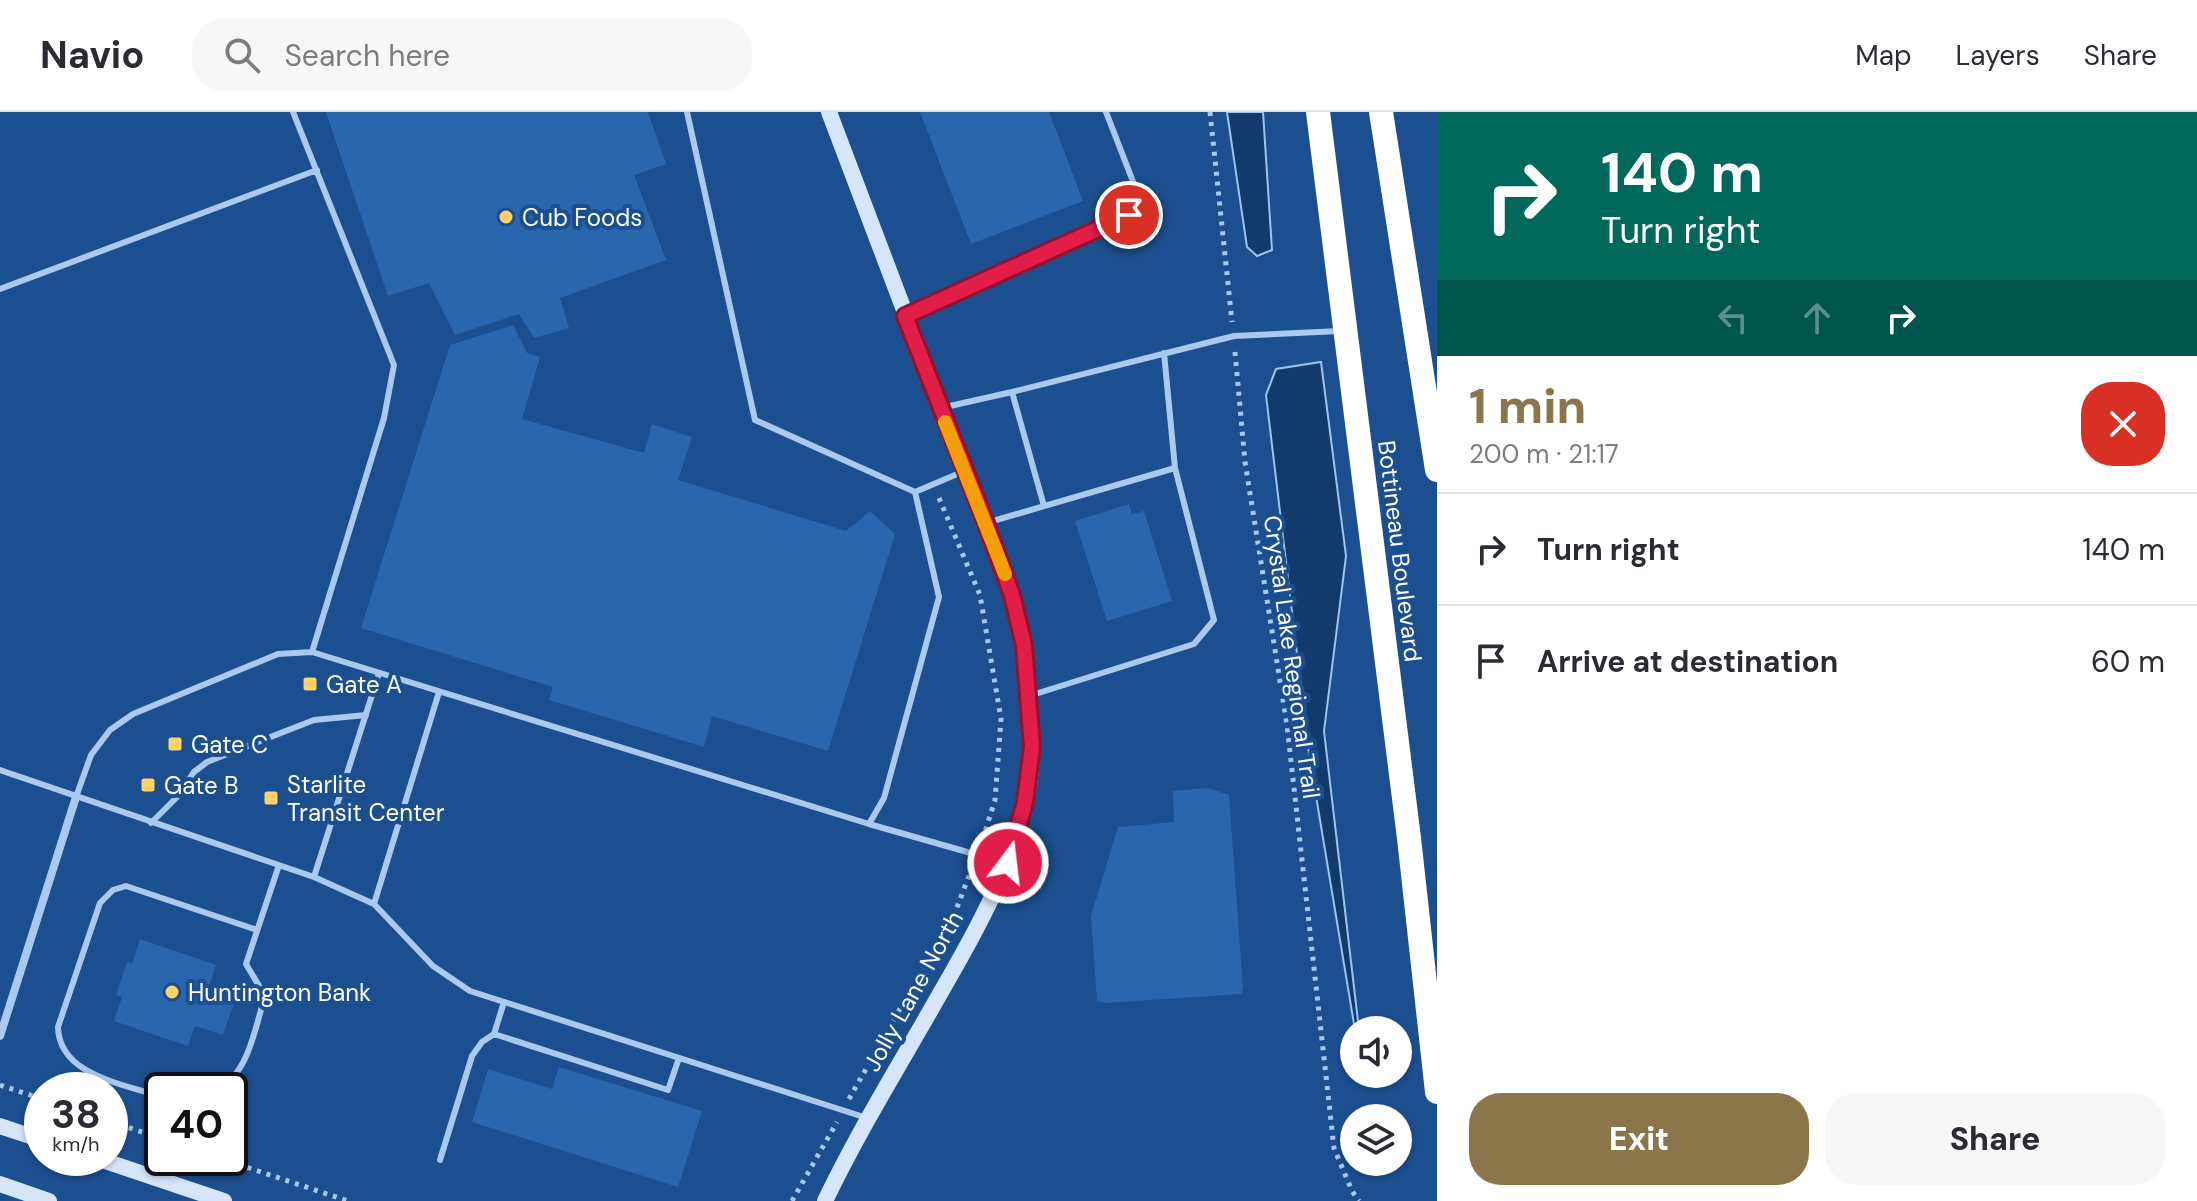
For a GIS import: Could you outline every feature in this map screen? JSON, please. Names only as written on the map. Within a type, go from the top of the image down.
[{"type":"highway","name":"Bottineau Boulevard","points":[[1318,112],[1409,838],[1437,1092]]},
{"type":"highway","name":"Bottineau Boulevard","points":[[1381,112],[1437,470]]},
{"type":"street","name":"Jolly Lane North","points":[[825,1201],[969,944],[1008,863],[1025,802],[1032,747],[1024,645],[1012,595],[829,112]]},
{"type":"street","points":[[0,1036],[76,797]]},
{"type":"street","points":[[0,1126],[24,1134]]},
{"type":"street","points":[[128,1169],[224,1201]]},
{"type":"street","points":[[0,1184],[49,1201]]},
{"type":"lane","points":[[293,112],[394,365],[384,418],[312,652]]},
{"type":"lane","points":[[687,112],[755,420],[915,492],[965,470]]},
{"type":"lane","points":[[905,316],[1129,215],[1139,197],[1106,112]]},
{"type":"lane","points":[[0,289],[317,170]]},
{"type":"lane","points":[[939,408],[1234,336],[1344,331]]},
{"type":"lane","points":[[1028,696],[1194,644],[1214,620],[1175,468],[1164,353]]},
{"type":"lane","points":[[1012,392],[1044,506]]},
{"type":"lane","points":[[986,523],[1175,468]]},
{"type":"lane","points":[[869,824],[884,798],[939,597],[915,492]]},
{"type":"lane","points":[[76,797],[91,755],[110,730],[133,714],[278,654],[312,652],[869,824],[1008,863]]},
{"type":"lane","points":[[314,877],[379,673]]},
{"type":"lane","points":[[374,904],[439,692]]},
{"type":"lane","points":[[151,823],[178,796],[194,772],[207,762],[314,720],[366,715]]},
{"type":"lane","points":[[0,770],[314,877],[374,904],[433,966],[470,991],[869,1119]]},
{"type":"lane","points":[[237,1072],[247,1053],[265,996],[246,964],[279,865]]},
{"type":"lane","points":[[144,1091],[82,1069],[64,1050],[58,1038],[58,1027],[100,903],[113,890],[126,886],[257,930]]},
{"type":"lane","points":[[440,1160],[472,1056],[482,1042],[494,1034],[504,1002]]},
{"type":"lane","points":[[494,1034],[668,1090],[679,1058]]},
{"type":"path","name":"Crystal Lake Regional Trail","points":[[1210,112],[1245,462],[1287,725],[1334,1148],[1359,1201]]},
{"type":"path","points":[[0,1085],[24,1093]]},
{"type":"path","points":[[248,1168],[348,1201]]},
{"type":"water","points":[[1227,112],[1263,112],[1272,250],[1257,256],[1247,247]]},
{"type":"water","points":[[1321,362],[1346,556],[1324,731],[1357,1016],[1353,1016],[1309,754],[1266,395],[1276,369]]},
{"type":"building","name":"Cub Foods","points":[[326,112],[648,112],[666,164],[634,175],[666,260],[560,298],[569,328],[534,338],[519,314],[455,335],[429,283],[388,296]]},
{"type":"building","points":[[920,112],[1049,112],[1083,201],[971,244]]},
{"type":"building","points":[[513,325],[527,353],[540,357],[522,419],[644,453],[652,424],[692,437],[678,480],[846,531],[870,511],[895,534],[828,751],[712,716],[704,747],[549,700],[553,687],[361,628],[450,345]]},
{"type":"building","points":[[1129,504],[1132,514],[1144,511],[1172,601],[1107,621],[1075,521]]},
{"type":"building","points":[[1208,788],[1229,795],[1241,994],[1097,1001],[1091,916],[1118,827],[1174,822],[1173,791]]},
{"type":"building","name":"Huntington Bank","points":[[140,939],[216,965],[209,986],[237,995],[223,1035],[195,1026],[188,1046],[114,1021],[122,997],[116,995],[127,962],[132,964]]},
{"type":"building","points":[[559,1067],[702,1111],[678,1187],[472,1122],[488,1069],[552,1089]]},
{"type":"slow traffic","points":[[945,422],[1005,574]]},
{"type":"place","name":"Cub Foods","points":[[506,217]]},
{"type":"place","name":"Gate A","points":[[310,684]]},
{"type":"place","name":"Gate C","points":[[175,744]]},
{"type":"place","name":"Gate B","points":[[148,785]]},
{"type":"place","name":"Starlite Transit Center","points":[[271,798]]},
{"type":"place","name":"Huntington Bank","points":[[172,992]]},
{"type":"route","points":[[1008,863],[1025,802],[1032,747],[1024,645],[1012,595],[986,523],[905,316],[1129,215]]}]
